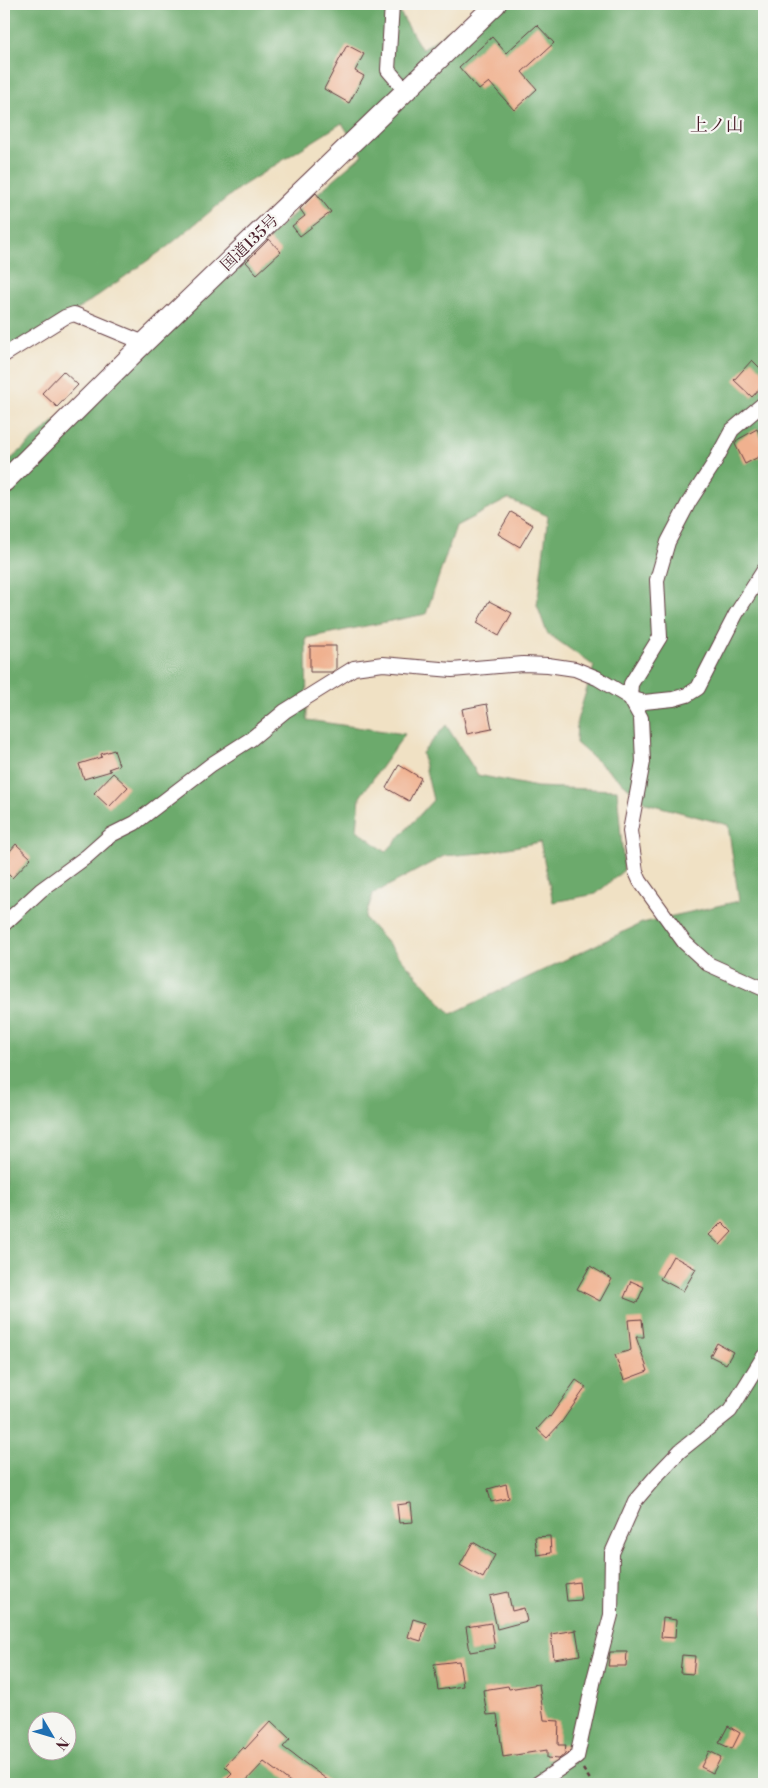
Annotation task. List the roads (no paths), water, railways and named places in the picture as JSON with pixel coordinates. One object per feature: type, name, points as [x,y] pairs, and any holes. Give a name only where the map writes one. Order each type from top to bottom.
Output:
[{"type":"highway","name":"国道135号","points":[[4,482],[144,343],[496,4]]},
{"type":"street","points":[[392,4],[388,70],[406,91]]},
{"type":"street","points":[[4,355],[74,314],[144,343]]},
{"type":"street","points":[[764,404],[732,430],[713,465],[689,502],[668,542],[657,580],[660,637],[631,684],[630,698],[641,718],[643,762],[630,832],[636,872],[640,881],[684,942],[708,964],[764,989]]},
{"type":"street","points":[[4,924],[41,890],[111,835],[135,822],[285,711],[354,668],[383,664],[452,670],[523,664],[548,665],[575,669],[597,678],[630,698],[644,702],[687,695],[698,688],[736,614],[764,570]]},
{"type":"street","points":[[537,1784],[576,1757],[611,1615],[612,1553],[635,1501],[680,1451],[730,1411],[764,1356]]},
{"type":"district","name":"上ノ山","points":[[717,125]]}]
